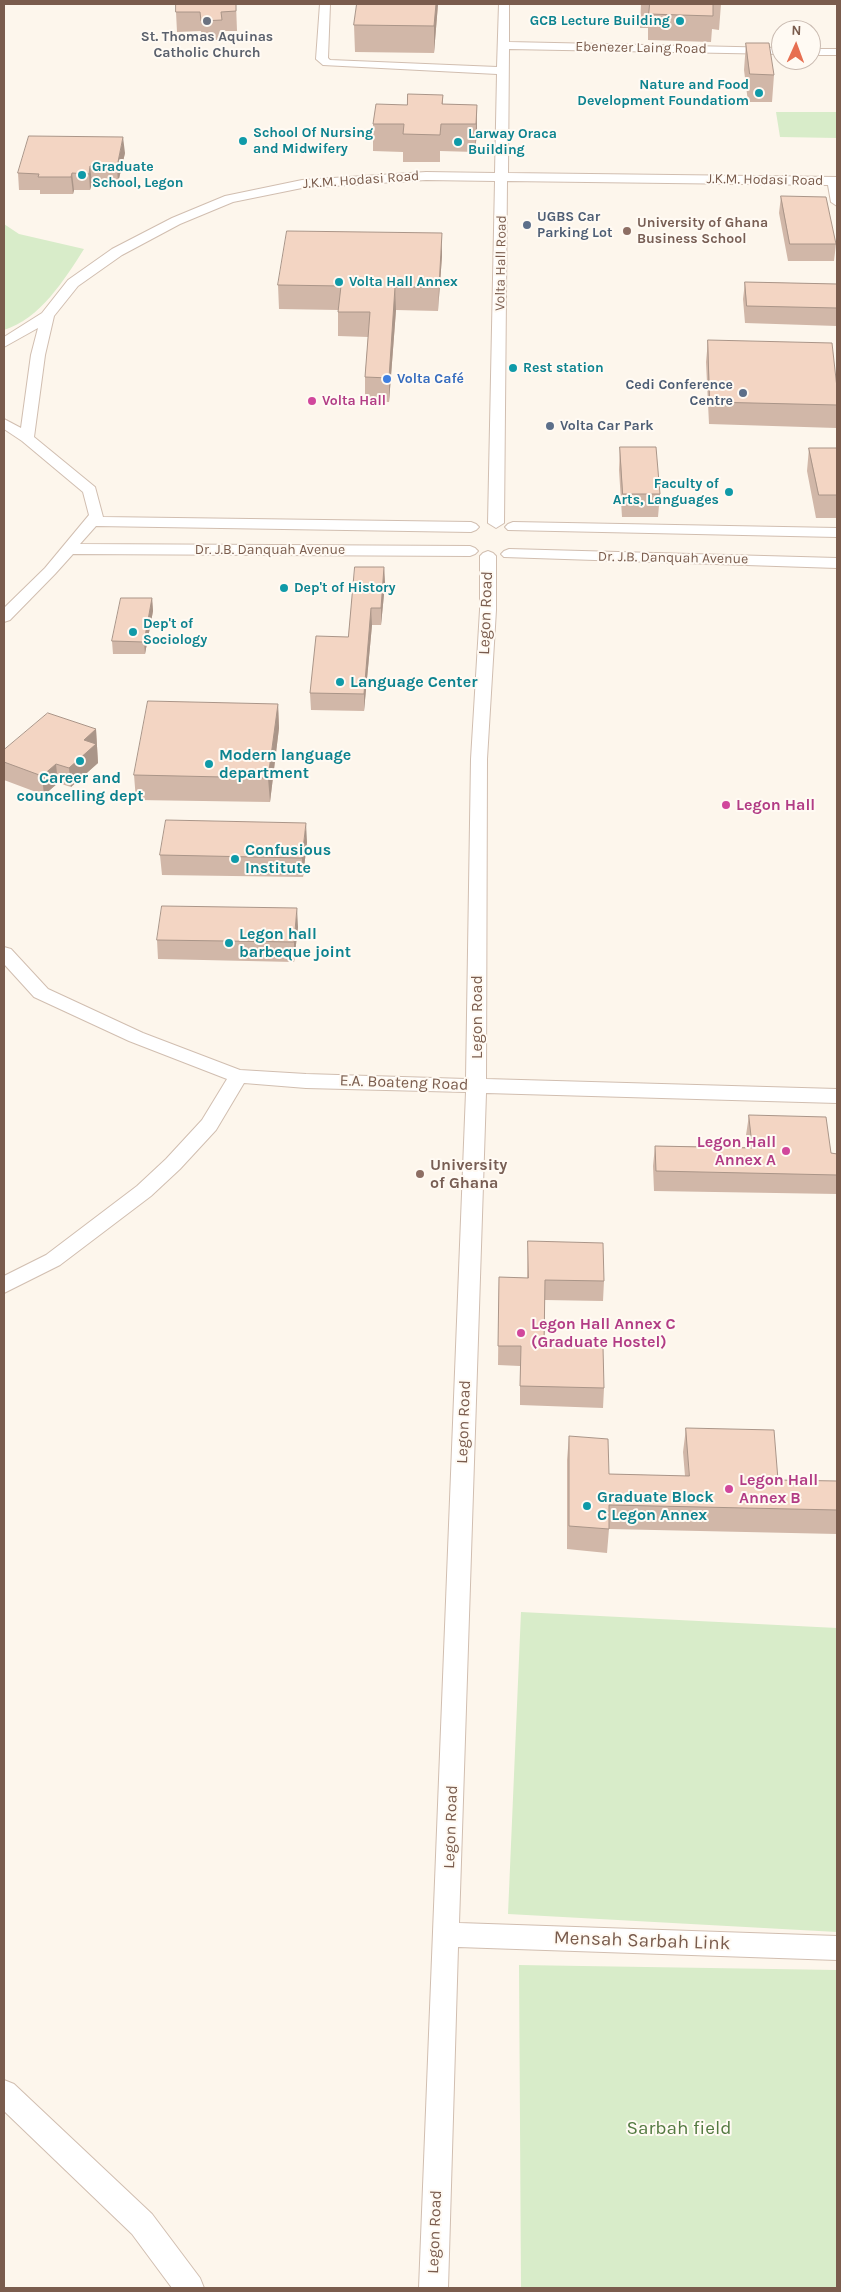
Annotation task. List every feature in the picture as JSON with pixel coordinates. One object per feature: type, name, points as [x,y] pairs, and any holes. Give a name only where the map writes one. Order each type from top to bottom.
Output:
[{"type":"street","points":[[325,4],[322,59],[327,63],[504,70]]},
{"type":"street","name":"Volta Hall Road","points":[[496,523],[504,4]]},
{"type":"street","name":"Ebenezer Laing Road","points":[[502,45],[771,51]]},
{"type":"street","points":[[821,52],[837,52]]},
{"type":"street","name":"J.K.M. Hodasi Road","points":[[27,438],[38,355],[47,316],[73,283],[117,252],[176,221],[229,199],[272,189],[326,182],[426,176],[835,181]]},
{"type":"street","points":[[835,181],[837,202]]},
{"type":"street","points":[[4,344],[47,316]]},
{"type":"street","points":[[4,423],[27,438],[90,490],[97,515],[50,572],[4,617]]},
{"type":"street","name":"Dr. J.B. Danquah Avenue","points":[[91,521],[471,527],[496,523],[513,527],[837,533]]},
{"type":"street","name":"Legon Road","points":[[433,2288],[476,1085],[479,759],[488,610],[489,554],[461,542],[461,536],[471,527]]},
{"type":"street","points":[[489,554],[520,549],[524,541],[522,533],[513,527]]},
{"type":"street","name":"Dr. J.B. Danquah Avenue","points":[[70,548],[489,554],[837,563]]},
{"type":"street","name":"E.A. Boateng Road","points":[[4,953],[41,993],[136,1037],[238,1076],[306,1081],[837,1096]]},
{"type":"street","points":[[4,1285],[53,1260],[144,1191],[173,1164],[208,1125],[238,1076]]},
{"type":"street","name":"Mensah Sarbah Link","points":[[447,1935],[837,1948]]},
{"type":"street","points":[[4,2092],[142,2224],[190,2288]]},
{"type":"green space","points":[[776,112],[837,112],[837,138],[780,137]]},
{"type":"green space","points":[[4,224],[19,234],[84,249],[69,273],[50,297],[29,317],[17,325],[4,330]]},
{"type":"green space","points":[[521,1612],[837,1628],[837,1932],[508,1914]]},
{"type":"green space","name":"Sarbah field","points":[[519,1965],[837,1970],[837,2288],[521,2288]]},
{"type":"building","points":[[176,4],[236,4],[236,11],[221,12],[222,20],[201,21],[200,12],[176,12]]},
{"type":"building","points":[[357,4],[436,4],[434,26],[354,25]]},
{"type":"building","points":[[650,4],[713,4],[713,16],[649,14]]},
{"type":"building","points":[[746,43],[769,43],[771,70],[773,70],[774,75],[750,74]]},
{"type":"building","points":[[408,94],[443,95],[442,104],[477,105],[476,124],[441,124],[440,135],[403,134],[404,124],[373,124],[376,104],[407,105]]},
{"type":"building","points":[[29,136],[123,137],[117,167],[90,166],[89,174],[72,173],[71,177],[38,177],[39,174],[18,173]]},
{"type":"building","points":[[781,196],[826,197],[836,244],[790,244]]},
{"type":"building","points":[[287,231],[442,233],[439,287],[395,287],[389,378],[365,377],[370,312],[338,312],[341,286],[278,285]]},
{"type":"building","points":[[745,282],[837,284],[837,308],[747,306]]},
{"type":"building","name":"Cedi Conference Centre","points":[[708,340],[832,343],[837,405],[710,402]]},
{"type":"building","points":[[620,447],[656,447],[660,494],[623,494]]},
{"type":"building","points":[[809,448],[837,448],[837,495],[819,495]]},
{"type":"building","points":[[355,567],[384,567],[381,608],[371,608],[364,694],[310,693],[316,636],[348,637]]},
{"type":"building","name":"Dep't of Sociology","points":[[121,598],[152,598],[144,642],[112,641]]},
{"type":"building","name":"Modern language department","points":[[148,701],[278,704],[268,778],[134,775]]},
{"type":"building","points":[[48,713],[96,729],[84,740],[96,744],[69,768],[56,764],[42,776],[4,762],[4,750]]},
{"type":"building","points":[[166,820],[306,823],[302,858],[160,855]]},
{"type":"building","points":[[162,906],[297,908],[294,942],[157,940]]},
{"type":"building","points":[[749,1115],[826,1117],[831,1153],[837,1154],[837,1175],[656,1171],[655,1146],[752,1148]]},
{"type":"building","name":"Legon Hall Annex C (Graduate Hostel)","points":[[528,1241],[603,1243],[604,1281],[545,1280],[544,1345],[603,1347],[604,1388],[520,1386],[521,1346],[498,1346],[499,1277],[528,1278]]},
{"type":"building","points":[[686,1428],[774,1430],[778,1480],[837,1481],[837,1510],[609,1505],[609,1529],[569,1526],[569,1436],[608,1439],[609,1474],[689,1476]]},
{"type":"place","name":"St. Thomas Aquinas Catholic Church","points":[[207,21]]},
{"type":"place","name":"GCB Lecture Building","points":[[680,21]]},
{"type":"place","name":"Nature and Food Development Foundatiom","points":[[759,93]]},
{"type":"place","name":"School Of Nursing and Midwifery","points":[[243,141]]},
{"type":"place","name":"Larway Oraca Building","points":[[458,142]]},
{"type":"place","name":"Graduate School, Legon","points":[[82,175]]},
{"type":"place","name":"UGBS Car Parking Lot","points":[[527,225]]},
{"type":"place","name":"University of Ghana Business School","points":[[627,231]]},
{"type":"place","name":"Volta Hall Annex","points":[[339,282]]},
{"type":"place","name":"Rest station","points":[[513,368]]},
{"type":"place","name":"Volta Café","points":[[387,379]]},
{"type":"place","name":"Cedi Conference Centre","points":[[743,393]]},
{"type":"place","name":"Volta Hall","points":[[312,401]]},
{"type":"place","name":"Volta Car Park","points":[[550,426]]},
{"type":"place","name":"Faculty of Arts, Languages","points":[[729,492]]},
{"type":"place","name":"Dep't of History","points":[[284,588]]},
{"type":"place","name":"Dep't of Sociology","points":[[133,632]]},
{"type":"place","name":"Language Center","points":[[340,682]]},
{"type":"place","name":"Career and councelling dept","points":[[80,761]]},
{"type":"place","name":"Modern language department","points":[[209,764]]},
{"type":"place","name":"Legon Hall","points":[[726,805]]},
{"type":"place","name":"Confusious Institute","points":[[235,859]]},
{"type":"place","name":"Legon hall barbeque joint","points":[[229,943]]},
{"type":"place","name":"Legon Hall Annex A","points":[[786,1151]]},
{"type":"place","name":"University of Ghana","points":[[420,1174]]},
{"type":"place","name":"Legon Hall Annex C (Graduate Hostel)","points":[[521,1333]]},
{"type":"place","name":"Legon Hall Annex B","points":[[729,1489]]},
{"type":"place","name":"Graduate Block C Legon Annex","points":[[587,1506]]}]
